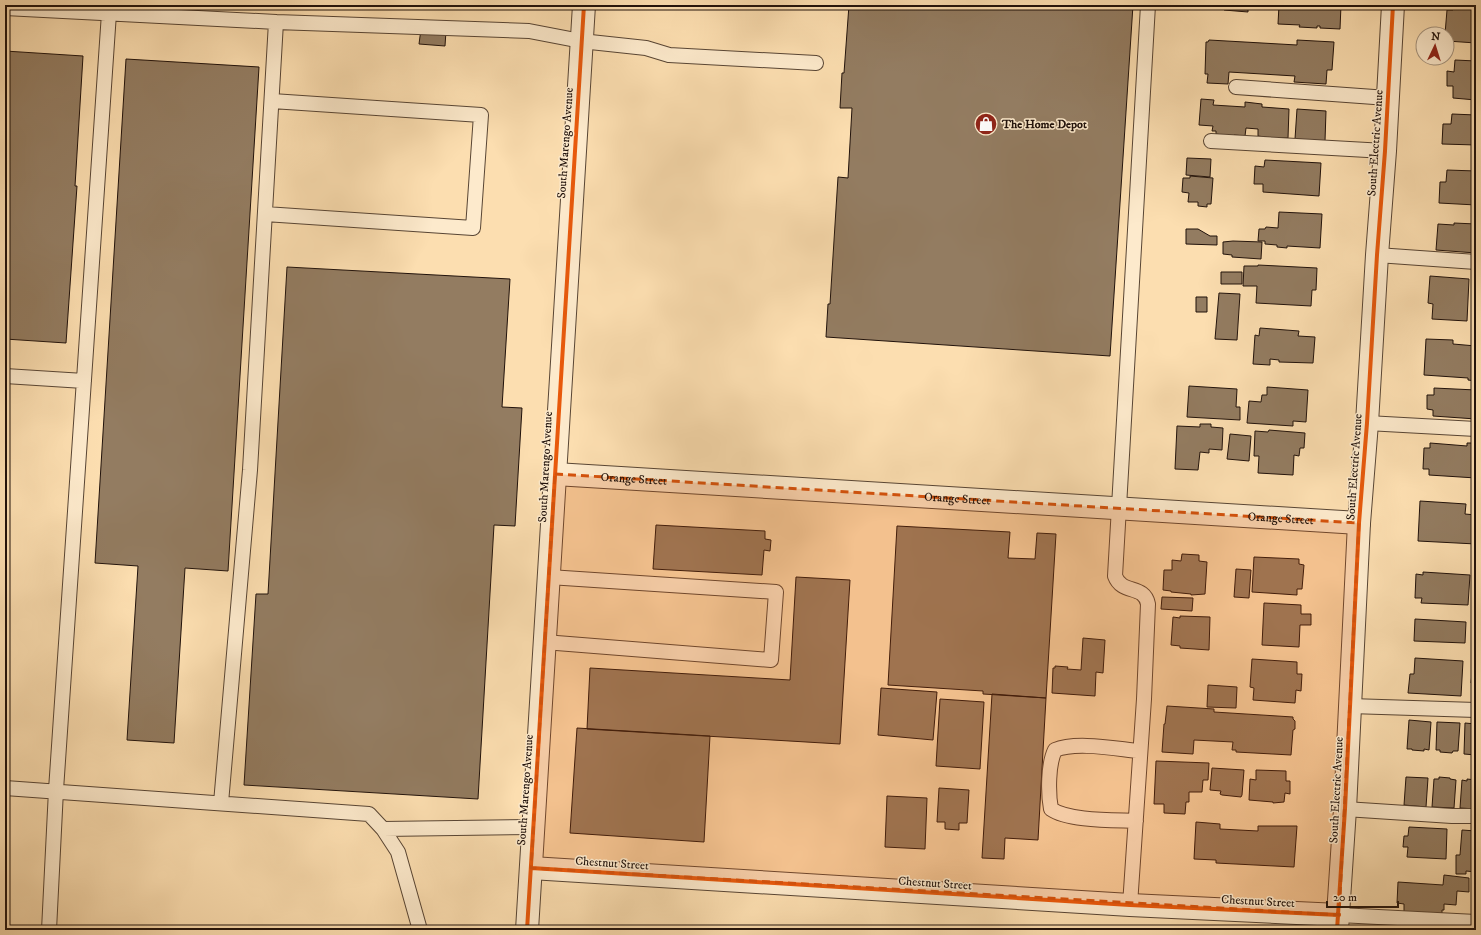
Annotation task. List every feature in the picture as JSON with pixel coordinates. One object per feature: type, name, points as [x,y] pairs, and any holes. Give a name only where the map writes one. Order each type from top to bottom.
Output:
[{"type":"street","name":"South Marengo Avenue","points":[[527,930],[584,5]]},
{"type":"street","name":"South Electric Avenue","points":[[1338,923],[1359,523],[1367,423],[1394,5]]},
{"type":"street","name":"Orange Street","points":[[555,474],[1359,523]]},
{"type":"street","name":"Chestnut Street","points":[[531,868],[1130,905],[1338,923]]},
{"type":"lane","points":[[1130,905],[1148,604],[1147,598],[1142,592],[1122,586],[1117,582],[1115,576],[1148,5]]},
{"type":"lane","points":[[5,8],[276,22],[529,31],[581,41],[646,48],[669,55],[816,63]]},
{"type":"lane","points":[[49,930],[56,790],[109,14]]},
{"type":"lane","points":[[221,803],[250,470],[276,22]]},
{"type":"lane","points":[[1236,87],[1388,98]]},
{"type":"lane","points":[[266,214],[473,228],[481,115],[272,101]]},
{"type":"lane","points":[[1211,141],[1385,151]]},
{"type":"lane","points":[[1377,255],[1476,262]]},
{"type":"lane","points":[[5,376],[84,381]]},
{"type":"lane","points":[[1367,423],[1476,429]]},
{"type":"lane","points":[[544,642],[771,660],[776,592],[549,577]]},
{"type":"lane","points":[[1350,706],[1476,710]]},
{"type":"lane","points":[[1136,821],[1090,819],[1057,814],[1051,809],[1049,801],[1051,758],[1055,750],[1063,747],[1076,746],[1140,750]]},
{"type":"lane","points":[[5,788],[56,790],[369,814],[383,829],[398,852],[420,930]]},
{"type":"lane","points":[[1345,809],[1452,816],[1476,816]]},
{"type":"lane","points":[[383,829],[533,826]]},
{"type":"lane","points":[[1338,923],[1476,922]]},
{"type":"highlighted area","points":[[555,474],[1359,523],[1339,915],[531,868]]},
{"type":"building","points":[[849,5],[1133,5],[1110,356],[826,337],[828,304],[830,304],[838,177],[848,178],[852,108],[840,108]]},
{"type":"building","points":[[1224,5],[1248,5],[1248,12],[1224,10]]},
{"type":"building","points":[[1279,5],[1341,5],[1340,29],[1320,28],[1320,26],[1317,26],[1317,28],[1299,27],[1300,25],[1278,24]]},
{"type":"building","points":[[1453,6],[1476,8],[1476,43],[1455,42],[1455,26],[1446,26],[1447,10],[1453,10]]},
{"type":"building","points":[[421,29],[446,31],[445,46],[419,44]]},
{"type":"building","points":[[1209,40],[1297,45],[1297,40],[1334,42],[1332,70],[1327,70],[1326,84],[1294,82],[1295,76],[1229,72],[1228,84],[1207,83],[1208,74],[1205,74],[1206,42]]},
{"type":"building","points":[[5,51],[83,56],[75,186],[77,186],[66,343],[5,339]]},
{"type":"building","points":[[126,59],[259,67],[228,571],[185,568],[174,743],[127,740],[138,566],[95,563]]},
{"type":"building","points":[[1455,60],[1476,61],[1476,100],[1453,98],[1453,86],[1447,86],[1447,71],[1454,72]]},
{"type":"building","points":[[1201,99],[1214,100],[1213,105],[1245,107],[1245,102],[1262,104],[1262,107],[1289,109],[1288,138],[1276,139],[1258,136],[1258,129],[1246,128],[1245,136],[1234,135],[1234,137],[1216,134],[1216,131],[1212,131],[1213,126],[1199,125]]},
{"type":"building","points":[[1297,109],[1326,111],[1325,141],[1295,139]]},
{"type":"building","points":[[1452,114],[1476,115],[1476,145],[1442,144],[1443,124],[1451,124]]},
{"type":"building","points":[[1187,158],[1211,159],[1210,177],[1186,175]]},
{"type":"building","points":[[1265,160],[1321,163],[1319,196],[1263,192],[1263,184],[1254,184],[1255,166],[1264,167]]},
{"type":"building","points":[[1447,170],[1476,171],[1476,205],[1439,203],[1440,182],[1446,182]]},
{"type":"building","points":[[1190,176],[1213,178],[1211,204],[1207,204],[1207,207],[1198,206],[1198,202],[1188,202],[1189,193],[1182,192],[1183,178],[1190,178]]},
{"type":"building","points":[[1279,212],[1322,214],[1320,248],[1287,246],[1287,248],[1277,247],[1277,245],[1265,244],[1265,241],[1258,241],[1259,229],[1265,229],[1266,227],[1278,228]]},
{"type":"building","points":[[1454,223],[1476,224],[1476,253],[1436,250],[1438,224],[1454,225]]},
{"type":"building","points":[[1186,229],[1198,229],[1210,236],[1217,236],[1217,245],[1186,244]]},
{"type":"building","points":[[1223,242],[1262,242],[1261,259],[1232,257],[1232,255],[1223,254]]},
{"type":"building","points":[[1258,265],[1317,268],[1316,290],[1312,290],[1311,306],[1256,303],[1257,286],[1243,286],[1244,266]]},
{"type":"building","points":[[287,267],[510,279],[502,407],[522,408],[515,526],[494,525],[478,799],[244,785],[256,594],[268,594]]},
{"type":"building","points":[[1221,272],[1242,272],[1242,284],[1221,284]]},
{"type":"building","points":[[1430,276],[1469,279],[1467,321],[1432,319],[1433,304],[1428,303]]},
{"type":"building","points":[[1219,293],[1240,294],[1237,340],[1215,339]]},
{"type":"building","points":[[1196,297],[1207,297],[1207,312],[1196,312]]},
{"type":"building","points":[[1260,328],[1299,331],[1298,336],[1315,337],[1313,363],[1279,362],[1279,360],[1270,359],[1270,365],[1253,364],[1255,335],[1259,336]]},
{"type":"building","points":[[1426,339],[1453,340],[1453,344],[1476,346],[1476,381],[1468,380],[1468,378],[1424,375]]},
{"type":"building","points":[[1189,386],[1237,389],[1236,407],[1240,407],[1240,420],[1187,417]]},
{"type":"building","points":[[1267,387],[1308,390],[1306,422],[1293,421],[1293,426],[1247,423],[1249,401],[1261,402],[1262,395],[1267,395]]},
{"type":"building","points":[[1434,388],[1476,390],[1476,419],[1433,416],[1433,410],[1427,409],[1427,395],[1434,395]]},
{"type":"building","points":[[1200,424],[1211,424],[1211,427],[1223,428],[1222,450],[1209,449],[1209,453],[1200,452],[1198,470],[1175,469],[1177,426],[1200,427]]},
{"type":"building","points":[[1269,430],[1305,433],[1304,448],[1300,448],[1299,456],[1294,455],[1293,475],[1258,473],[1259,456],[1254,456],[1255,431],[1268,432]]},
{"type":"building","points":[[1230,434],[1251,436],[1249,461],[1227,459]]},
{"type":"building","points":[[1430,443],[1467,446],[1467,443],[1476,443],[1476,478],[1429,475],[1429,469],[1423,469],[1424,448],[1430,448]]},
{"type":"building","points":[[1420,501],[1466,504],[1465,514],[1476,515],[1476,544],[1418,541]]},
{"type":"building","points":[[656,525],[765,531],[765,539],[771,540],[770,551],[764,550],[762,575],[653,569]]},
{"type":"building","points":[[897,526],[1010,532],[1008,558],[1035,559],[1037,533],[1056,534],[1046,698],[983,694],[983,691],[888,685]]},
{"type":"building","points":[[1182,554],[1199,555],[1199,561],[1207,562],[1205,594],[1191,595],[1163,590],[1164,570],[1172,570],[1172,560],[1181,561]]},
{"type":"building","points":[[1254,557],[1299,559],[1299,564],[1304,565],[1302,589],[1297,589],[1297,595],[1252,592]]},
{"type":"building","points":[[1236,569],[1251,570],[1249,598],[1234,597]]},
{"type":"building","points":[[1423,572],[1470,575],[1468,605],[1421,603],[1422,598],[1415,598],[1416,574],[1423,575]]},
{"type":"building","points":[[796,577],[850,580],[840,744],[587,729],[590,668],[790,680]]},
{"type":"building","points":[[1162,597],[1193,598],[1192,611],[1161,609]]},
{"type":"building","points":[[1264,603],[1301,605],[1301,614],[1311,614],[1311,625],[1300,625],[1299,647],[1262,645]]},
{"type":"building","points":[[1180,616],[1210,617],[1209,650],[1180,648],[1180,646],[1171,645],[1173,617],[1180,618]]},
{"type":"building","points":[[1415,619],[1466,622],[1465,643],[1414,641]]},
{"type":"building","points":[[1475,621],[1476,644],[1474,644]]},
{"type":"building","points":[[1083,638],[1105,640],[1103,673],[1096,672],[1095,696],[1052,693],[1053,668],[1055,668],[1055,666],[1081,670]]},
{"type":"building","points":[[1415,658],[1463,661],[1461,696],[1408,693],[1410,674],[1414,674]]},
{"type":"building","points":[[1252,659],[1297,662],[1297,674],[1302,674],[1301,691],[1296,690],[1295,703],[1253,700],[1254,688],[1250,687]]},
{"type":"building","points":[[1473,662],[1476,663],[1476,684],[1471,683]]},
{"type":"building","points":[[1208,685],[1237,687],[1236,708],[1207,707]]},
{"type":"building","points":[[881,688],[937,692],[933,740],[878,735]]},
{"type":"building","points":[[992,694],[1046,698],[1038,840],[1005,838],[1004,859],[982,858]]},
{"type":"building","points":[[940,699],[984,702],[980,769],[936,766]]},
{"type":"building","points":[[1167,706],[1214,709],[1214,712],[1293,717],[1295,721],[1295,729],[1293,730],[1291,755],[1236,752],[1236,750],[1232,750],[1233,742],[1194,740],[1193,754],[1162,752]]},
{"type":"building","points":[[1409,720],[1431,722],[1429,750],[1424,749],[1424,751],[1407,749]]},
{"type":"building","points":[[1437,722],[1460,723],[1458,751],[1453,751],[1452,753],[1440,752],[1440,750],[1436,750]]},
{"type":"building","points":[[1465,723],[1476,724],[1476,755],[1464,754]]},
{"type":"building","points":[[577,728],[710,736],[704,842],[570,833]]},
{"type":"building","points":[[1156,761],[1209,763],[1208,780],[1203,780],[1202,792],[1189,792],[1189,802],[1186,802],[1185,814],[1164,813],[1164,804],[1154,804]]},
{"type":"building","points":[[1212,768],[1244,770],[1241,797],[1222,795],[1220,794],[1221,791],[1210,790]]},
{"type":"building","points":[[1256,770],[1286,771],[1286,781],[1290,781],[1290,794],[1285,793],[1284,802],[1273,803],[1249,800],[1250,779],[1256,780]]},
{"type":"building","points":[[1406,777],[1428,778],[1426,807],[1404,805]]},
{"type":"building","points":[[1439,777],[1456,780],[1454,808],[1432,807],[1434,779],[1439,779]]},
{"type":"building","points":[[1467,779],[1476,780],[1476,809],[1460,808],[1462,780],[1467,781]]},
{"type":"building","points":[[939,788],[969,790],[967,823],[959,823],[959,830],[945,829],[945,822],[937,822]]},
{"type":"building","points":[[887,796],[927,798],[925,849],[885,847]]},
{"type":"building","points":[[1196,822],[1220,824],[1220,829],[1258,831],[1258,826],[1297,826],[1294,867],[1216,863],[1216,860],[1194,859]]},
{"type":"building","points":[[1409,827],[1447,829],[1446,859],[1407,857],[1408,847],[1403,847],[1404,836],[1408,836]]},
{"type":"building","points":[[1462,830],[1476,831],[1476,872],[1466,871],[1466,874],[1456,874],[1456,855],[1460,855]]},
{"type":"building","points":[[1444,875],[1469,878],[1469,892],[1457,891],[1456,905],[1444,904],[1442,915],[1404,912],[1404,904],[1397,903],[1398,882],[1443,885]]},
{"type":"cycle path","points":[[527,930],[584,5]]},
{"type":"cycle path","points":[[1337,930],[1345,809],[1359,523],[1385,151],[1393,5]]},
{"type":"cycle path","points":[[531,868],[1130,905],[1339,915]]},
{"type":"place","name":"The Home Depot","points":[[986,124]]}]
